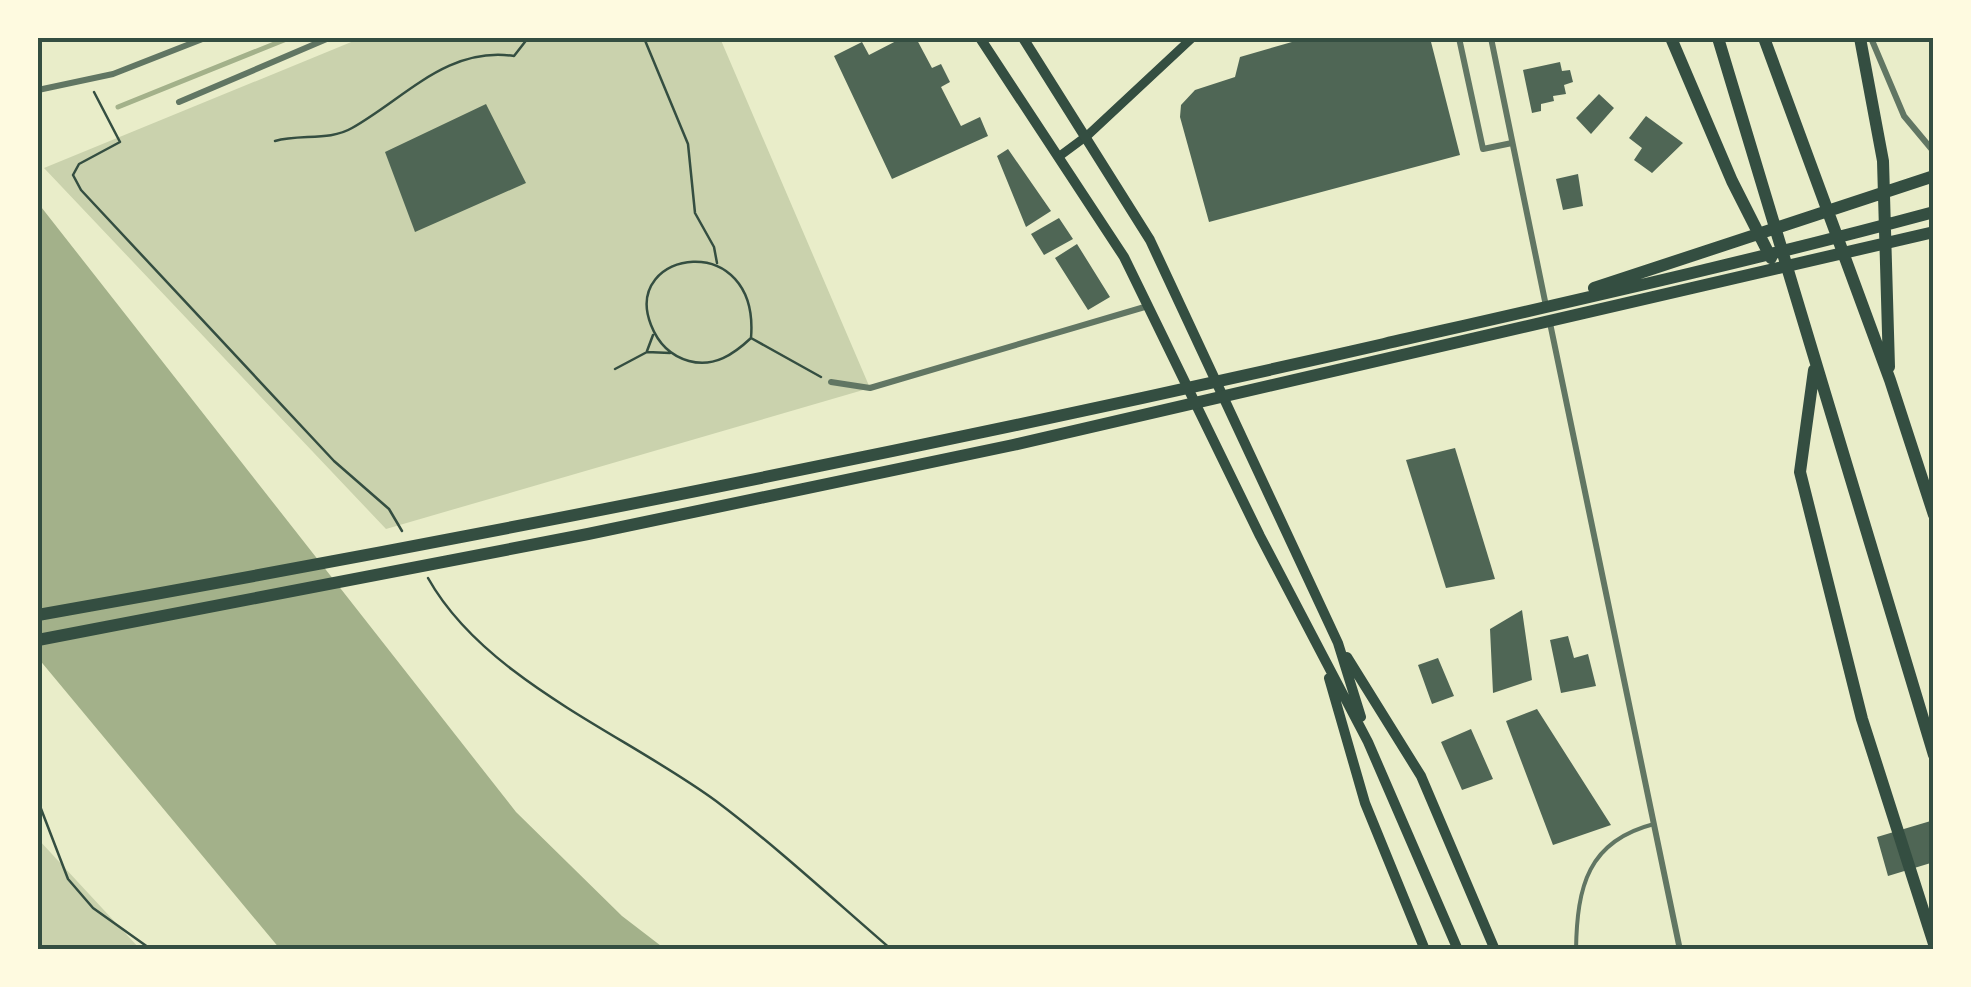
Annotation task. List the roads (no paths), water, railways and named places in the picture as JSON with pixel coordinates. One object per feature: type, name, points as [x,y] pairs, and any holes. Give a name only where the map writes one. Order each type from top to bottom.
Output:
[{"type":"highway","points":[[1672,38],[1732,181],[1803,320]]},
{"type":"highway","points":[[1718,38],[1934,754]]},
{"type":"highway","points":[[1764,38],[1890,380],[1934,515]]},
{"type":"highway","points":[[1860,38],[1883,161],[1890,380]]},
{"type":"highway","points":[[1518,314],[1934,176]]},
{"type":"highway","points":[[38,615],[414,549],[962,439],[1518,314],[1934,212]]},
{"type":"highway","points":[[38,640],[588,534],[1013,445],[1934,235]]},
{"type":"highway","points":[[1815,362],[1800,472],[1862,719],[1934,944]]},
{"type":"main road","points":[[980,38],[1061,154],[1124,256],[1368,742],[1458,950]]},
{"type":"main road","points":[[1023,38],[1088,135],[1171,282],[1338,643],[1421,776],[1495,950]]},
{"type":"main road","points":[[1061,154],[1088,135],[1192,38]]},
{"type":"main road","points":[[1338,643],[1368,742]]},
{"type":"main road","points":[[1322,653],[1365,803],[1424,950]]},
{"type":"street","points":[[38,90],[114,74],[205,38]]},
{"type":"street","points":[[179,102],[329,38]]},
{"type":"street","points":[[1459,38],[1483,149],[1512,143]]},
{"type":"street","points":[[1490,38],[1680,950]]},
{"type":"street","points":[[1871,38],[1904,116],[1934,152]]},
{"type":"street","points":[[832,382],[870,388],[1148,306]]},
{"type":"lane","points":[[1576,950],[1576,915],[1594,858],[1622,832],[1654,824]]},
{"type":"waterway","points":[[118,107],[289,38]]}]
